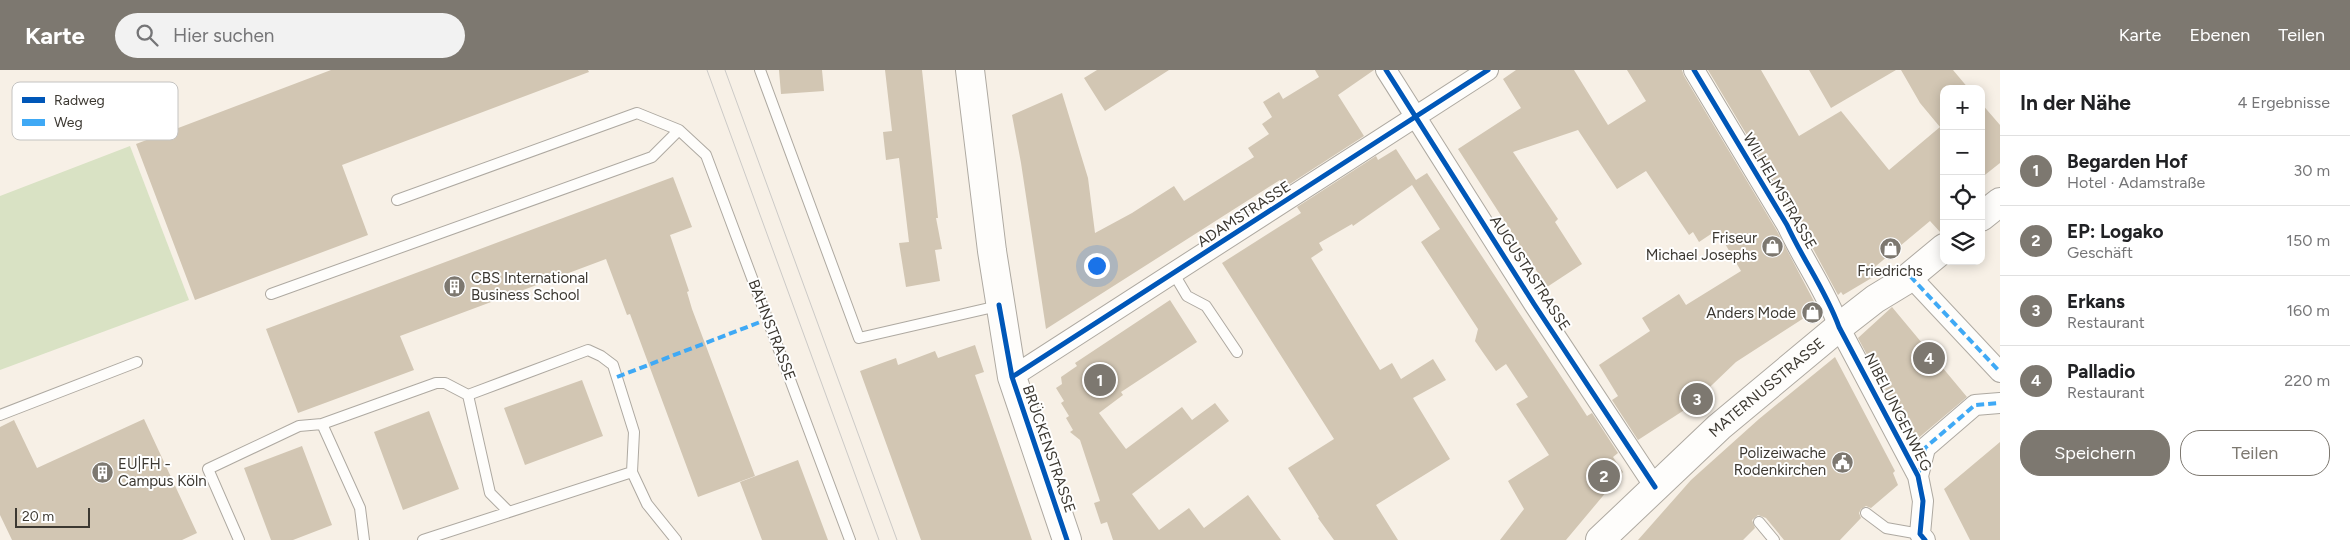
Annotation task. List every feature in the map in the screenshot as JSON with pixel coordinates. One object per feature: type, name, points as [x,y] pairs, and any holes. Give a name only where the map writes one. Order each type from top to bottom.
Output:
[{"type":"main road","name":"BRÜCKENSTRASSE","points":[[970,70],[999,305],[1012,378],[1067,540]]},
{"type":"main road","points":[[1985,214],[2000,202]]},
{"type":"main road","name":"MATERNUSSTRASSE","points":[[1600,540],[1719,427],[1839,327],[1875,299],[1910,276],[1940,251]]},
{"type":"street","name":"AUGUSTASTRASSE","points":[[1386,70],[1415,118],[1656,487]]},
{"type":"street","name":"ADAMSTRASSE","points":[[1012,378],[1488,70]]},
{"type":"street","name":"WILHELMSTRASSE","points":[[1694,70],[1787,225],[1832,306],[1839,327]]},
{"type":"street","points":[[1910,276],[2000,372]]},
{"type":"street","name":"NIBELUNGENWEG","points":[[1839,327],[1918,476],[1923,502],[1919,538]]},
{"type":"street","points":[[1918,476],[1925,448],[1975,405],[2000,403]]},
{"type":"lane","points":[[760,70],[859,338],[999,305]]},
{"type":"lane","points":[[271,294],[652,158],[679,130],[637,113],[397,200]]},
{"type":"lane","name":"BAHNSTRASSE","points":[[679,130],[706,155],[850,540]]},
{"type":"lane","points":[[1174,274],[1187,296],[1206,306],[1237,352]]},
{"type":"lane","points":[[237,539],[208,469],[299,426],[322,424],[436,383],[445,383],[468,395],[588,350],[601,356],[613,365],[634,432],[632,472],[647,504],[676,540]]},
{"type":"lane","points":[[0,415],[137,362]]},
{"type":"lane","points":[[468,395],[490,493],[509,512]]},
{"type":"lane","points":[[322,424],[360,508],[364,540]]},
{"type":"lane","points":[[423,540],[632,472]]},
{"type":"lane","points":[[1866,513],[1886,528],[1919,538]]},
{"type":"lane","points":[[1759,522],[1774,540]]},
{"type":"green space","points":[[130,146],[189,300],[0,370],[0,196]]},
{"type":"building","points":[[331,70],[588,70],[589,72],[342,165],[368,235],[195,300],[136,144],[147,140],[178,140],[178,128]]},
{"type":"building","points":[[779,70],[822,70],[824,91],[781,94]]},
{"type":"building","points":[[885,70],[922,70],[938,218],[936,218],[942,249],[935,250],[940,281],[906,287],[899,243],[909,242],[899,158],[886,160],[883,132],[892,131]]},
{"type":"building","points":[[1097,70],[1169,70],[1105,111],[1084,78]]},
{"type":"building","points":[[1315,70],[1374,70],[1338,95],[1364,136],[1285,187],[1280,180],[1046,329],[1012,115],[1062,93],[1088,178],[1095,233],[1132,213],[1174,186],[1184,201],[1254,157],[1248,148],[1269,134],[1262,124],[1272,117],[1263,102],[1279,92],[1283,99],[1319,77]]},
{"type":"building","points":[[1516,70],[1574,70],[1608,125],[1646,101],[1627,70],[1682,70],[1777,231],[1818,309],[1736,362],[1689,407],[1638,440],[1612,400],[1618,396],[1599,365],[1650,331],[1642,318],[1679,294],[1686,305],[1741,271],[1717,230],[1699,242],[1693,232],[1689,235],[1646,171],[1617,189],[1578,130],[1513,152],[1558,219],[1555,222],[1582,264],[1547,287],[1458,149],[1521,108],[1503,79]]},
{"type":"building","points":[[1708,70],[1761,70],[1799,136],[1841,111],[1889,170],[1940,127],[1940,232],[1930,221],[1876,266],[1880,273],[1843,295],[1841,292],[1838,295],[1797,219]]},
{"type":"building","points":[[1809,70],[1896,70],[1831,108]]},
{"type":"building","points":[[1901,70],[1953,70],[1966,85],[1940,85],[1940,127],[1920,103]]},
{"type":"building","points":[[1985,108],[2000,125],[2000,163],[1985,175]]},
{"type":"building","points":[[1396,149],[1416,180],[1427,173],[1587,416],[1592,413],[1618,453],[1613,457],[1623,472],[1566,540],[1500,540],[1524,509],[1508,481],[1549,455],[1516,404],[1528,397],[1506,364],[1496,371],[1475,341],[1478,329],[1421,242],[1440,229],[1412,185],[1353,226],[1352,224],[1319,243],[1323,250],[1311,258],[1380,370],[1392,363],[1401,379],[1433,359],[1446,380],[1413,398],[1450,459],[1376,505],[1398,540],[1334,540],[1318,518],[1288,468],[1334,439],[1222,263],[1301,213],[1297,207],[1376,156],[1378,160]]},
{"type":"building","points":[[673,177],[692,227],[670,235],[689,291],[687,292],[692,309],[755,476],[698,497],[630,314],[627,315],[606,259],[400,336],[414,370],[298,413],[266,329]]},
{"type":"building","points":[[1170,300],[1197,342],[1121,392],[1123,395],[1099,413],[1126,449],[1182,407],[1192,420],[1215,403],[1229,421],[1132,494],[1159,530],[1189,508],[1204,528],[1248,495],[1281,540],[1113,540],[1107,522],[1101,524],[1094,503],[1100,501],[1080,440],[1070,432],[1073,430],[1066,418],[1069,416],[1061,403],[1064,401],[1056,388],[1062,384],[1061,377],[1077,366],[1075,363]]},
{"type":"building","points":[[1892,307],[1967,397],[1916,440],[1905,426],[1858,338]]},
{"type":"building","points":[[975,345],[984,372],[975,375],[1032,540],[921,540],[860,371],[896,358],[898,365],[935,351],[938,358]]},
{"type":"building","points":[[1835,357],[1895,471],[1893,473],[1898,485],[1871,508],[1866,506],[1861,509],[1859,513],[1861,518],[1840,540],[1784,540],[1766,518],[1758,515],[1752,520],[1755,528],[1743,540],[1638,540],[1691,480],[1759,419]]},
{"type":"building","points":[[582,380],[603,436],[525,465],[504,408]]},
{"type":"building","points":[[429,411],[459,489],[403,510],[374,432]]},
{"type":"building","name":"EU|FH - Campus Köln","points":[[144,419],[197,533],[182,540],[12,540],[0,515],[0,427],[14,420],[37,468]]},
{"type":"building","points":[[2000,442],[2000,540],[1970,540],[1944,489]]},
{"type":"building","points":[[302,446],[332,525],[293,540],[271,540],[244,468]]},
{"type":"building","points":[[798,460],[828,540],[762,540],[740,482]]},
{"type":"tram line","points":[[707,70],[879,540]]},
{"type":"tram line","points":[[725,70],[897,540]]},
{"type":"marked path","points":[[1910,276],[2000,372]]},
{"type":"marked path","points":[[617,377],[768,319]]},
{"type":"marked path","points":[[1918,476],[1925,448],[1975,405],[2000,403]]},
{"type":"cycle path","points":[[1386,70],[1534,304],[1655,487]]},
{"type":"cycle path","points":[[1012,377],[1488,70]]},
{"type":"cycle path","points":[[1694,70],[1787,225],[1918,476],[1923,501],[1920,534],[1925,540]]},
{"type":"cycle path","points":[[999,305],[1012,377],[1067,540]]},
{"type":"place","name":"Friseur Michael Josephs","points":[[1773,247]]},
{"type":"place","name":"Friedrichs","points":[[1890,248]]},
{"type":"place","name":"CBS International Business School","points":[[455,287]]},
{"type":"place","name":"Anders Mode","points":[[1812,313]]},
{"type":"place","name":"Palladio","points":[[1929,358]]},
{"type":"place","name":"Begarden Hof","points":[[1100,380]]},
{"type":"place","name":"Erkans","points":[[1697,399]]},
{"type":"place","name":"Polizeiwache Rodenkirchen","points":[[1842,462]]},
{"type":"place","name":"EU|FH - Campus Köln","points":[[102,473]]},
{"type":"place","name":"EP: Logako","points":[[1604,476]]}]
